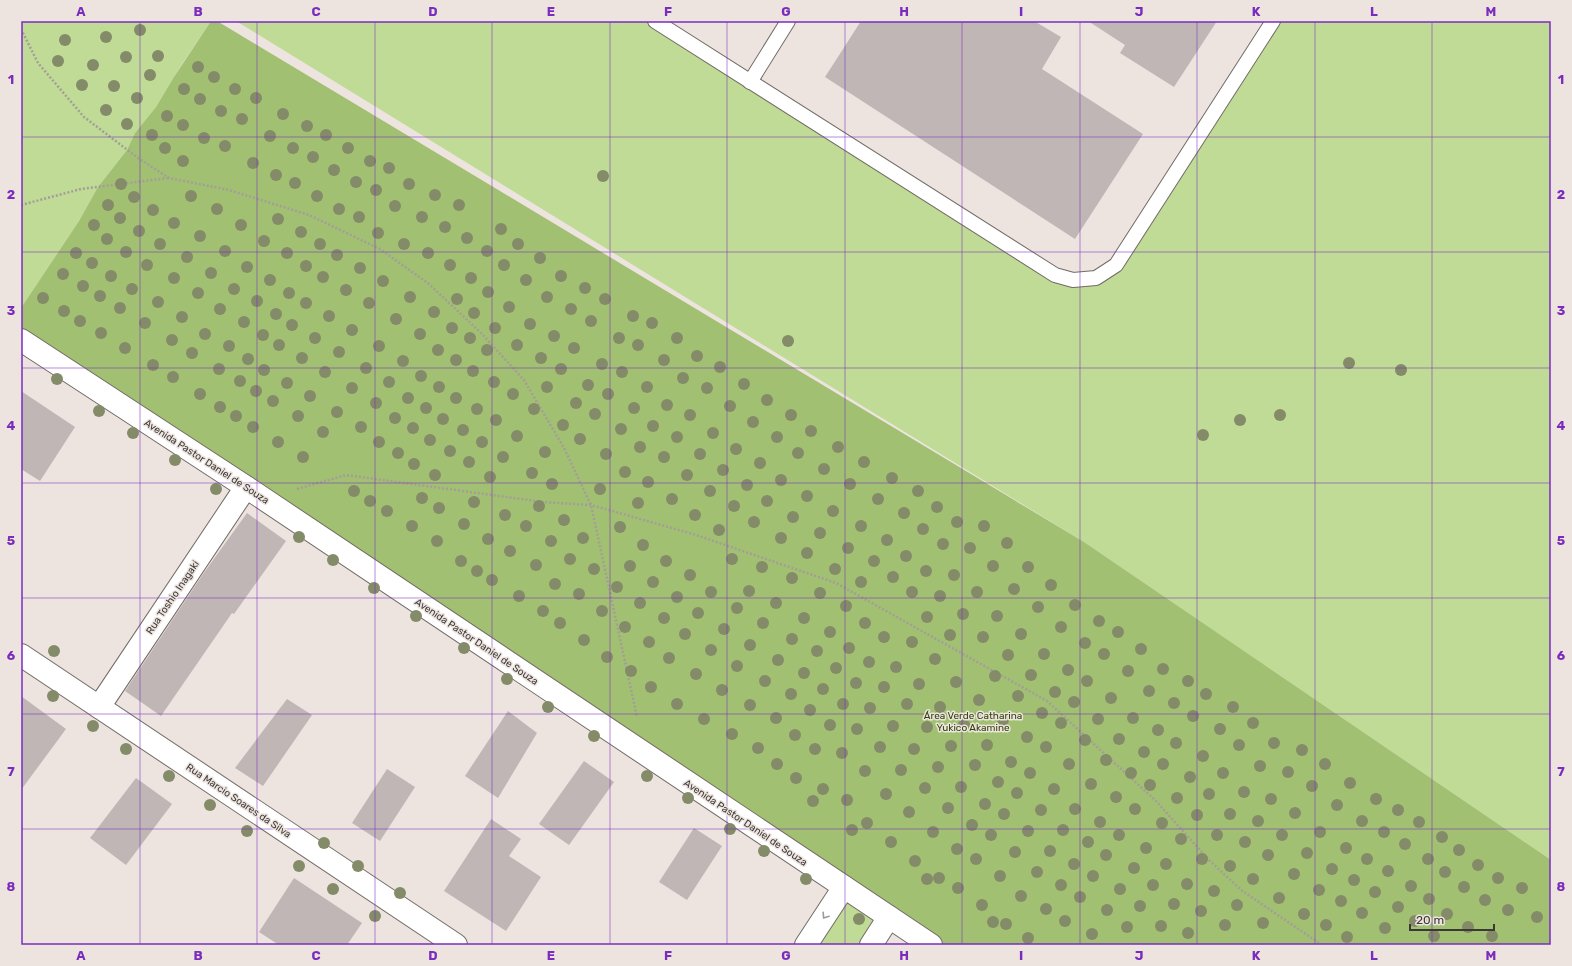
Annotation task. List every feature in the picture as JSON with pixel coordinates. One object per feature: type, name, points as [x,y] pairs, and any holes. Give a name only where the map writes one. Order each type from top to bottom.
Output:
[{"type":"street","name":"Avenida Pastor Daniel de Souza","points":[[21,340],[255,493],[931,945]]},
{"type":"street","name":"Rua Toshio Inagaki","points":[[99,707],[255,493]]},
{"type":"street","name":"Rua Marcio Soares da Silva","points":[[21,655],[456,945]]},
{"type":"street","points":[[806,945],[844,887]]},
{"type":"street","points":[[871,945],[889,917]]},
{"type":"lane","points":[[655,21],[1055,275],[1073,280],[1096,278],[1116,265],[1273,21]]},
{"type":"lane","points":[[750,82],[788,21]]},
{"type":"path","points":[[21,29],[38,63],[84,117],[138,158],[169,178]]},
{"type":"path","points":[[21,205],[81,189],[169,178],[229,190],[309,215],[380,249],[429,284],[480,332],[524,380],[564,448],[591,505],[644,754]]},
{"type":"path","points":[[255,493],[346,475],[543,502],[591,505],[693,534],[836,583],[1047,700],[1156,801],[1209,860],[1241,890],[1322,945]]},
{"type":"green space","points":[[21,21],[211,21],[182,64],[156,107],[135,133],[127,150],[98,187],[79,221],[21,308]]},
{"type":"green space","name":"Área Verde Catharina Yukico Akamine","points":[[211,21],[217,21],[1084,542],[1551,860],[1551,945],[931,945],[21,340],[21,308],[79,221],[98,187],[127,150],[135,133],[156,107]]},
{"type":"green space","points":[[236,21],[655,21],[1073,280],[1116,265],[1273,21],[1551,21],[1551,860],[1084,542]]},
{"type":"green space","points":[[844,887],[889,917],[871,945],[806,945]]},
{"type":"building","points":[[861,21],[1034,21],[1061,37],[1042,69],[1143,134],[1075,239],[825,77]]},
{"type":"building","points":[[1088,21],[1217,21],[1174,87],[1120,53],[1125,45]]},
{"type":"building","points":[[21,391],[75,427],[40,481],[21,469]]},
{"type":"building","points":[[247,513],[286,541],[234,614],[232,613],[161,716],[125,691],[203,574]]},
{"type":"building","points":[[21,696],[66,729],[21,790]]},
{"type":"building","points":[[287,699],[312,715],[263,786],[235,768]]},
{"type":"building","points":[[508,711],[537,733],[498,798],[465,776]]},
{"type":"building","points":[[584,761],[614,782],[569,845],[539,824]]},
{"type":"building","points":[[387,769],[415,787],[380,841],[352,823]]},
{"type":"building","points":[[136,778],[172,804],[126,865],[90,838]]},
{"type":"building","points":[[491,819],[521,839],[509,856],[541,877],[506,931],[444,891]]},
{"type":"building","points":[[694,828],[722,846],[687,900],[659,882]]},
{"type":"building","points":[[294,878],[362,923],[347,945],[279,945],[259,932]]}]
